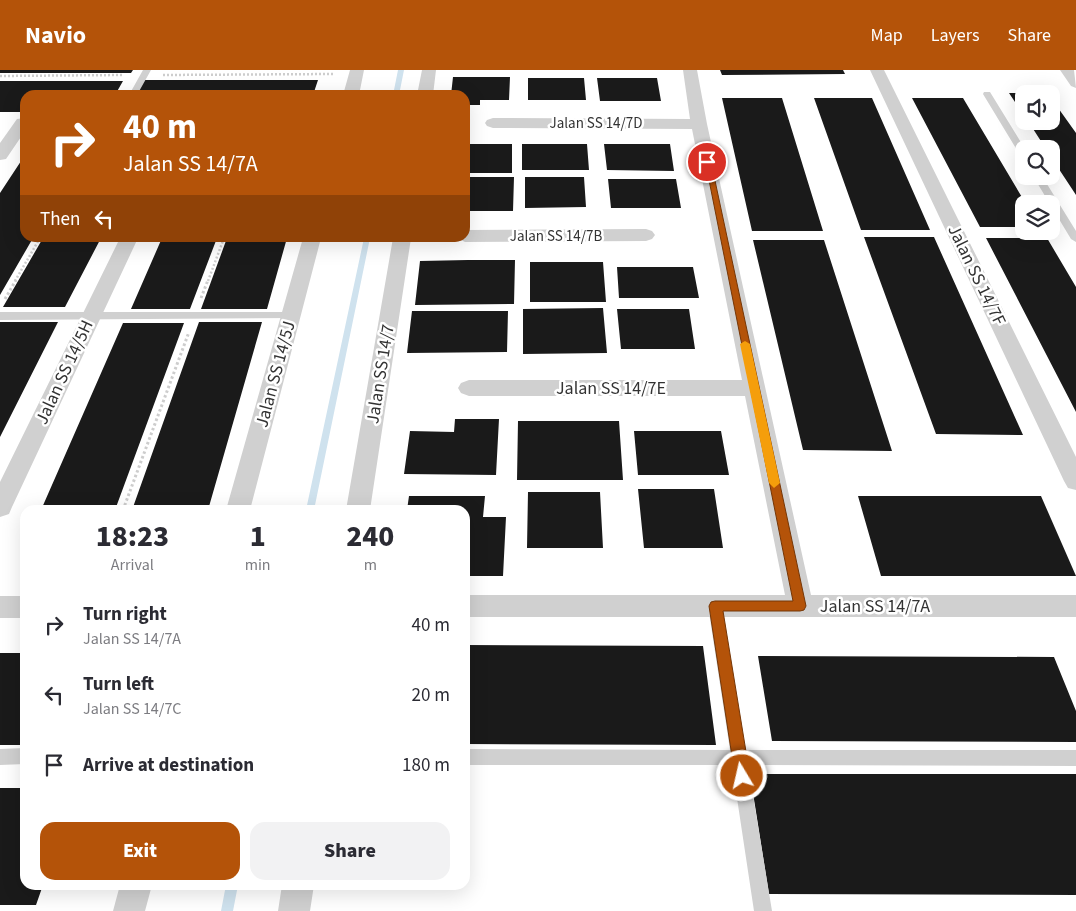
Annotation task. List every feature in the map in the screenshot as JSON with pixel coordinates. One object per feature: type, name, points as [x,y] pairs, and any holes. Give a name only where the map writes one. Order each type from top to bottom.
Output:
[{"type":"street","points":[[426,90],[429,70]]},
{"type":"street","points":[[690,70],[800,606]]},
{"type":"street","name":"Jalan SS 14/7F","points":[[877,70],[1076,481]]},
{"type":"street","points":[[1066,70],[1076,82]]},
{"type":"street","points":[[352,90],[357,72]]},
{"type":"street","points":[[0,155],[19,122]]},
{"type":"street","name":"Jalan SS 14/7D","points":[[493,123],[700,124]]},
{"type":"street","name":"Jalan SS 14/7B","points":[[470,236],[646,236]]},
{"type":"street","name":"Jalan SS 14/5H","points":[[0,507],[127,242]]},
{"type":"street","name":"Jalan SS 14/5J","points":[[239,505],[311,242]]},
{"type":"street","name":"Jalan SS 14/7","points":[[359,505],[401,242]]},
{"type":"street","name":"Jalan SS 14/7E","points":[[469,388],[754,388]]},
{"type":"street","name":"Jalan SS 14/7A","points":[[470,606],[1076,606]]},
{"type":"street","points":[[0,607],[20,607]]},
{"type":"street","points":[[129,911],[135,890]]},
{"type":"street","points":[[294,911],[297,890]]},
{"type":"lane","points":[[136,90],[145,73]]},
{"type":"lane","points":[[987,94],[1015,140]]},
{"type":"lane","points":[[1043,185],[1076,239]]},
{"type":"lane","points":[[0,316],[291,315]]},
{"type":"lane","points":[[715,606],[763,911]]},
{"type":"lane","points":[[0,757],[20,756]]},
{"type":"lane","points":[[470,757],[1076,758]]},
{"type":"path","points":[[0,76],[357,72]]},
{"type":"path","points":[[4,300],[38,242]]},
{"type":"path","points":[[125,505],[222,242]]},
{"type":"building","points":[[0,70],[133,70],[131,73],[0,73]]},
{"type":"building","points":[[720,70],[843,70],[845,74],[722,75]]},
{"type":"building","points":[[453,77],[510,77],[509,100],[480,100],[480,105],[470,105],[470,90],[452,90]]},
{"type":"building","points":[[528,78],[584,78],[586,100],[528,100]]},
{"type":"building","points":[[597,78],[657,78],[661,101],[600,101]]},
{"type":"building","points":[[144,80],[318,80],[315,90],[139,90]]},
{"type":"building","points":[[0,81],[123,81],[118,90],[20,90],[20,112],[0,112]]},
{"type":"building","points":[[1009,93],[1015,93],[1015,102]]},
{"type":"building","points":[[722,98],[782,98],[823,231],[752,231]]},
{"type":"building","points":[[814,98],[872,98],[930,230],[861,230]]},
{"type":"building","points":[[912,98],[963,98],[1021,195],[1015,195],[1015,227],[980,227]]},
{"type":"building","points":[[1060,111],[1076,133],[1076,195],[1060,171],[1060,140],[1040,140],[1034,130],[1060,130]]},
{"type":"building","points":[[470,144],[512,144],[512,173],[470,173]]},
{"type":"building","points":[[522,144],[587,144],[589,170],[522,170]]},
{"type":"building","points":[[604,144],[670,144],[674,171],[607,170]]},
{"type":"building","points":[[20,163],[20,242],[31,242],[0,295],[0,193]]},
{"type":"building","points":[[470,177],[514,177],[513,211],[470,211]]},
{"type":"building","points":[[525,177],[584,177],[586,207],[525,208]]},
{"type":"building","points":[[608,179],[676,179],[681,208],[611,208]]},
{"type":"building","points":[[864,237],[934,237],[1023,435],[936,434]]},
{"type":"building","points":[[986,238],[1048,240],[1076,287],[1076,412]]},
{"type":"building","points":[[753,240],[824,240],[892,451],[803,450]]},
{"type":"building","points":[[41,242],[99,242],[65,307],[3,307]]},
{"type":"building","points":[[160,242],[215,242],[190,309],[131,309]]},
{"type":"building","points":[[226,242],[286,242],[267,309],[201,309]]},
{"type":"building","points":[[515,260],[514,304],[415,305],[420,261]]},
{"type":"building","points":[[530,262],[603,262],[606,302],[530,302]]},
{"type":"building","points":[[617,267],[693,267],[699,298],[619,298]]},
{"type":"building","points":[[603,308],[607,353],[523,354],[523,309]]},
{"type":"building","points":[[617,309],[689,309],[695,349],[621,349]]},
{"type":"building","points":[[412,311],[508,311],[507,352],[407,353]]},
{"type":"building","points":[[0,322],[58,322],[0,437]]},
{"type":"building","points":[[199,322],[262,322],[209,505],[134,505]]},
{"type":"building","points":[[123,323],[184,323],[117,505],[43,505]]},
{"type":"building","points":[[455,419],[499,419],[496,475],[404,474],[410,431],[454,432]]},
{"type":"building","points":[[518,421],[619,421],[623,480],[517,480]]},
{"type":"building","points":[[634,431],[721,431],[729,475],[638,475]]},
{"type":"building","points":[[638,489],[714,489],[723,548],[644,548]]},
{"type":"building","points":[[528,492],[600,492],[603,548],[527,548]]},
{"type":"building","points":[[409,496],[485,496],[483,517],[506,517],[503,576],[470,576],[470,505],[408,505]]},
{"type":"building","points":[[858,496],[1041,496],[1076,576],[881,576]]},
{"type":"building","points":[[470,645],[703,646],[716,745],[470,744]]},
{"type":"building","points":[[0,653],[20,653],[20,745],[0,745]]},
{"type":"building","points":[[758,656],[1054,657],[1076,711],[1076,742],[772,741]]},
{"type":"building","points":[[750,774],[1076,774],[1076,895],[769,894]]},
{"type":"building","points":[[0,788],[20,788],[20,890],[41,890],[36,905],[0,905]]},
{"type":"waterway","points":[[397,90],[401,70]]},
{"type":"waterway","points":[[311,505],[366,242]]},
{"type":"waterway","points":[[227,911],[231,890]]},
{"type":"slow traffic","points":[[745,344],[774,483]]},
{"type":"route","points":[[707,162],[800,606],[715,606],[742,776]]}]
